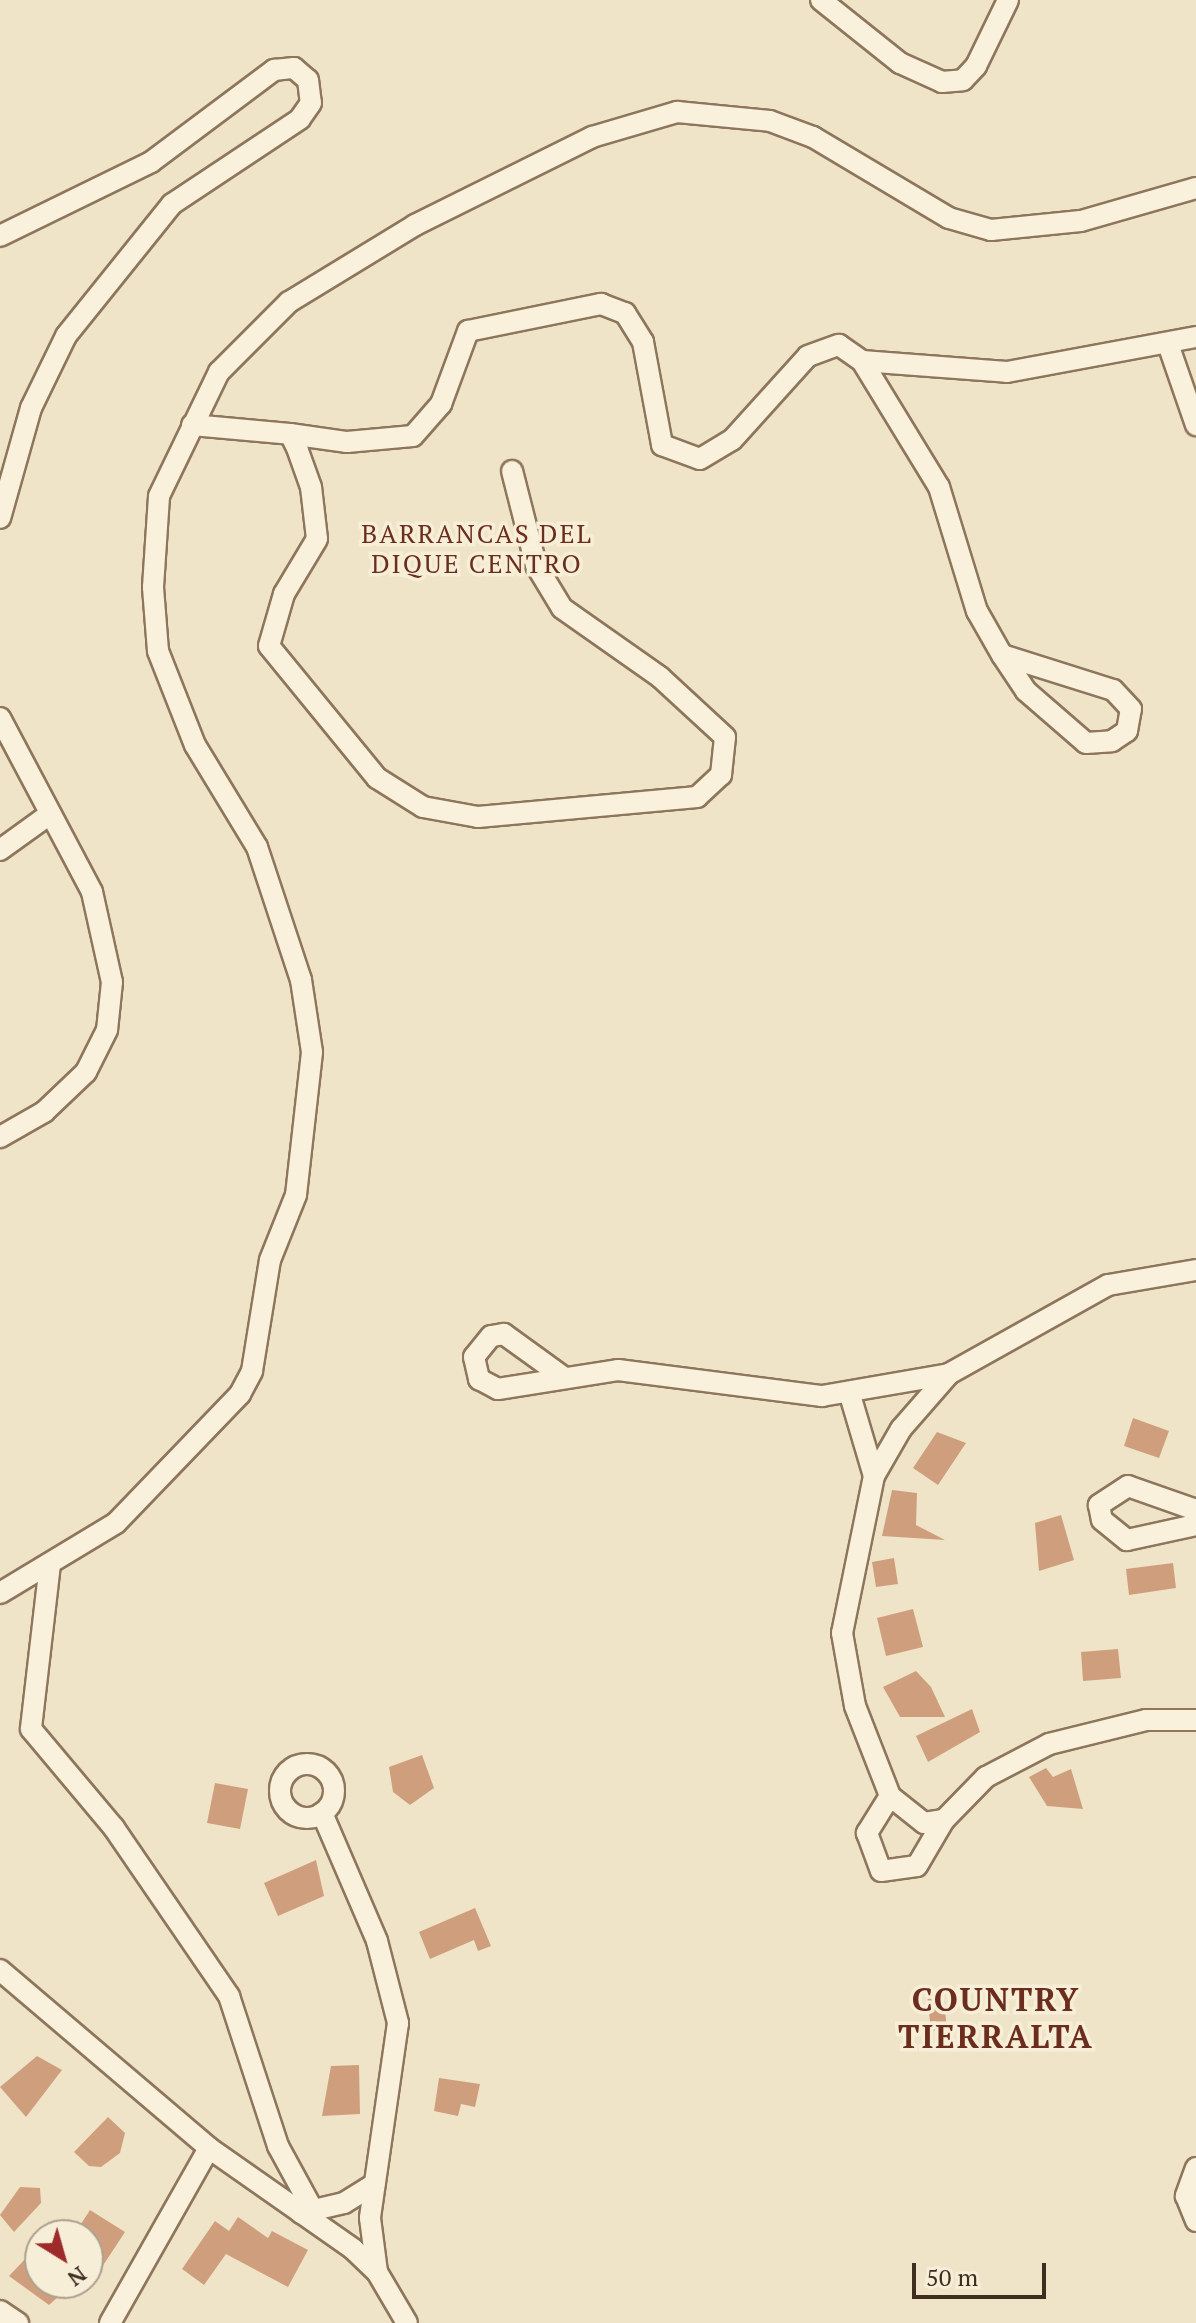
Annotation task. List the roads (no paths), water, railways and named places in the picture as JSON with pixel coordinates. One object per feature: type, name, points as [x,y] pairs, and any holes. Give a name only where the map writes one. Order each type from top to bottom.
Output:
[{"type":"street","points":[[821,0],[900,63],[942,82],[963,80],[976,66],[1008,0]]},
{"type":"street","points":[[0,236],[151,162],[274,70],[294,68],[308,80],[311,103],[300,119],[172,204],[66,336],[31,408],[0,518]]},
{"type":"street","points":[[0,1593],[116,1523],[240,1394],[252,1371],[270,1260],[296,1195],[306,1122],[309,1014],[272,883],[195,745],[158,651],[155,521],[192,425],[219,372],[289,302],[415,225],[628,122],[677,112],[770,121],[813,137],[949,218],[991,230],[1081,221],[1196,188]]},
{"type":"street","points":[[192,425],[347,442],[413,436],[441,404],[468,331],[582,304],[616,308],[633,323],[662,445],[684,458],[700,459],[732,440],[826,345],[862,361],[1007,372],[1196,337]]},
{"type":"street","points":[[1168,344],[1196,425]]},
{"type":"street","points":[[862,361],[939,487],[977,611],[1002,655],[1040,707],[1086,743],[1112,741],[1133,719],[1113,690],[1002,655]]},
{"type":"street","points":[[290,434],[311,487],[317,539],[284,594],[269,646],[360,763],[423,807],[478,817],[697,797],[721,775],[725,737],[660,677],[562,608],[536,565],[512,471]]},
{"type":"street","points":[[0,718],[46,817],[101,915],[112,982],[107,1030],[69,1091],[0,1137]]},
{"type":"street","points":[[0,850],[46,817]]},
{"type":"street","points":[[562,1376],[643,1370],[765,1393],[850,1395],[949,1374],[1108,1285],[1196,1270]]},
{"type":"street","points":[[944,1820],[910,1818],[890,1796],[855,1706],[842,1633],[874,1476],[901,1429],[949,1374]]},
{"type":"street","points":[[850,1395],[874,1476]]},
{"type":"street","points":[[1196,1510],[1128,1486],[1099,1505],[1102,1520],[1127,1540],[1196,1525]]},
{"type":"street","points":[[50,1564],[31,1729],[114,1828],[229,1996],[278,2146],[307,2213]]},
{"type":"street","points":[[890,1796],[867,1833],[881,1871],[904,1874],[917,1866],[944,1820],[986,1777],[1025,1753],[1146,1720],[1196,1720]]},
{"type":"street","points":[[322,1813],[377,1941],[398,2023],[399,2056],[374,2184],[377,2272]]},
{"type":"street","points":[[0,1970],[209,2148],[307,2213],[377,2272],[407,2323]]},
{"type":"street","points":[[110,2323],[209,2148]]},
{"type":"street","points":[[1196,2168],[1186,2196],[1196,2221]]},
{"type":"street","points":[[307,2213],[374,2184]]},
{"type":"street","points":[[0,2311],[18,2323]]},
{"type":"district","name":"BARRANCAS DEL DIQUE CENTRO","points":[[477,549]]},
{"type":"district","name":"COUNTRY TIERRALTA","points":[[996,2018]]}]
